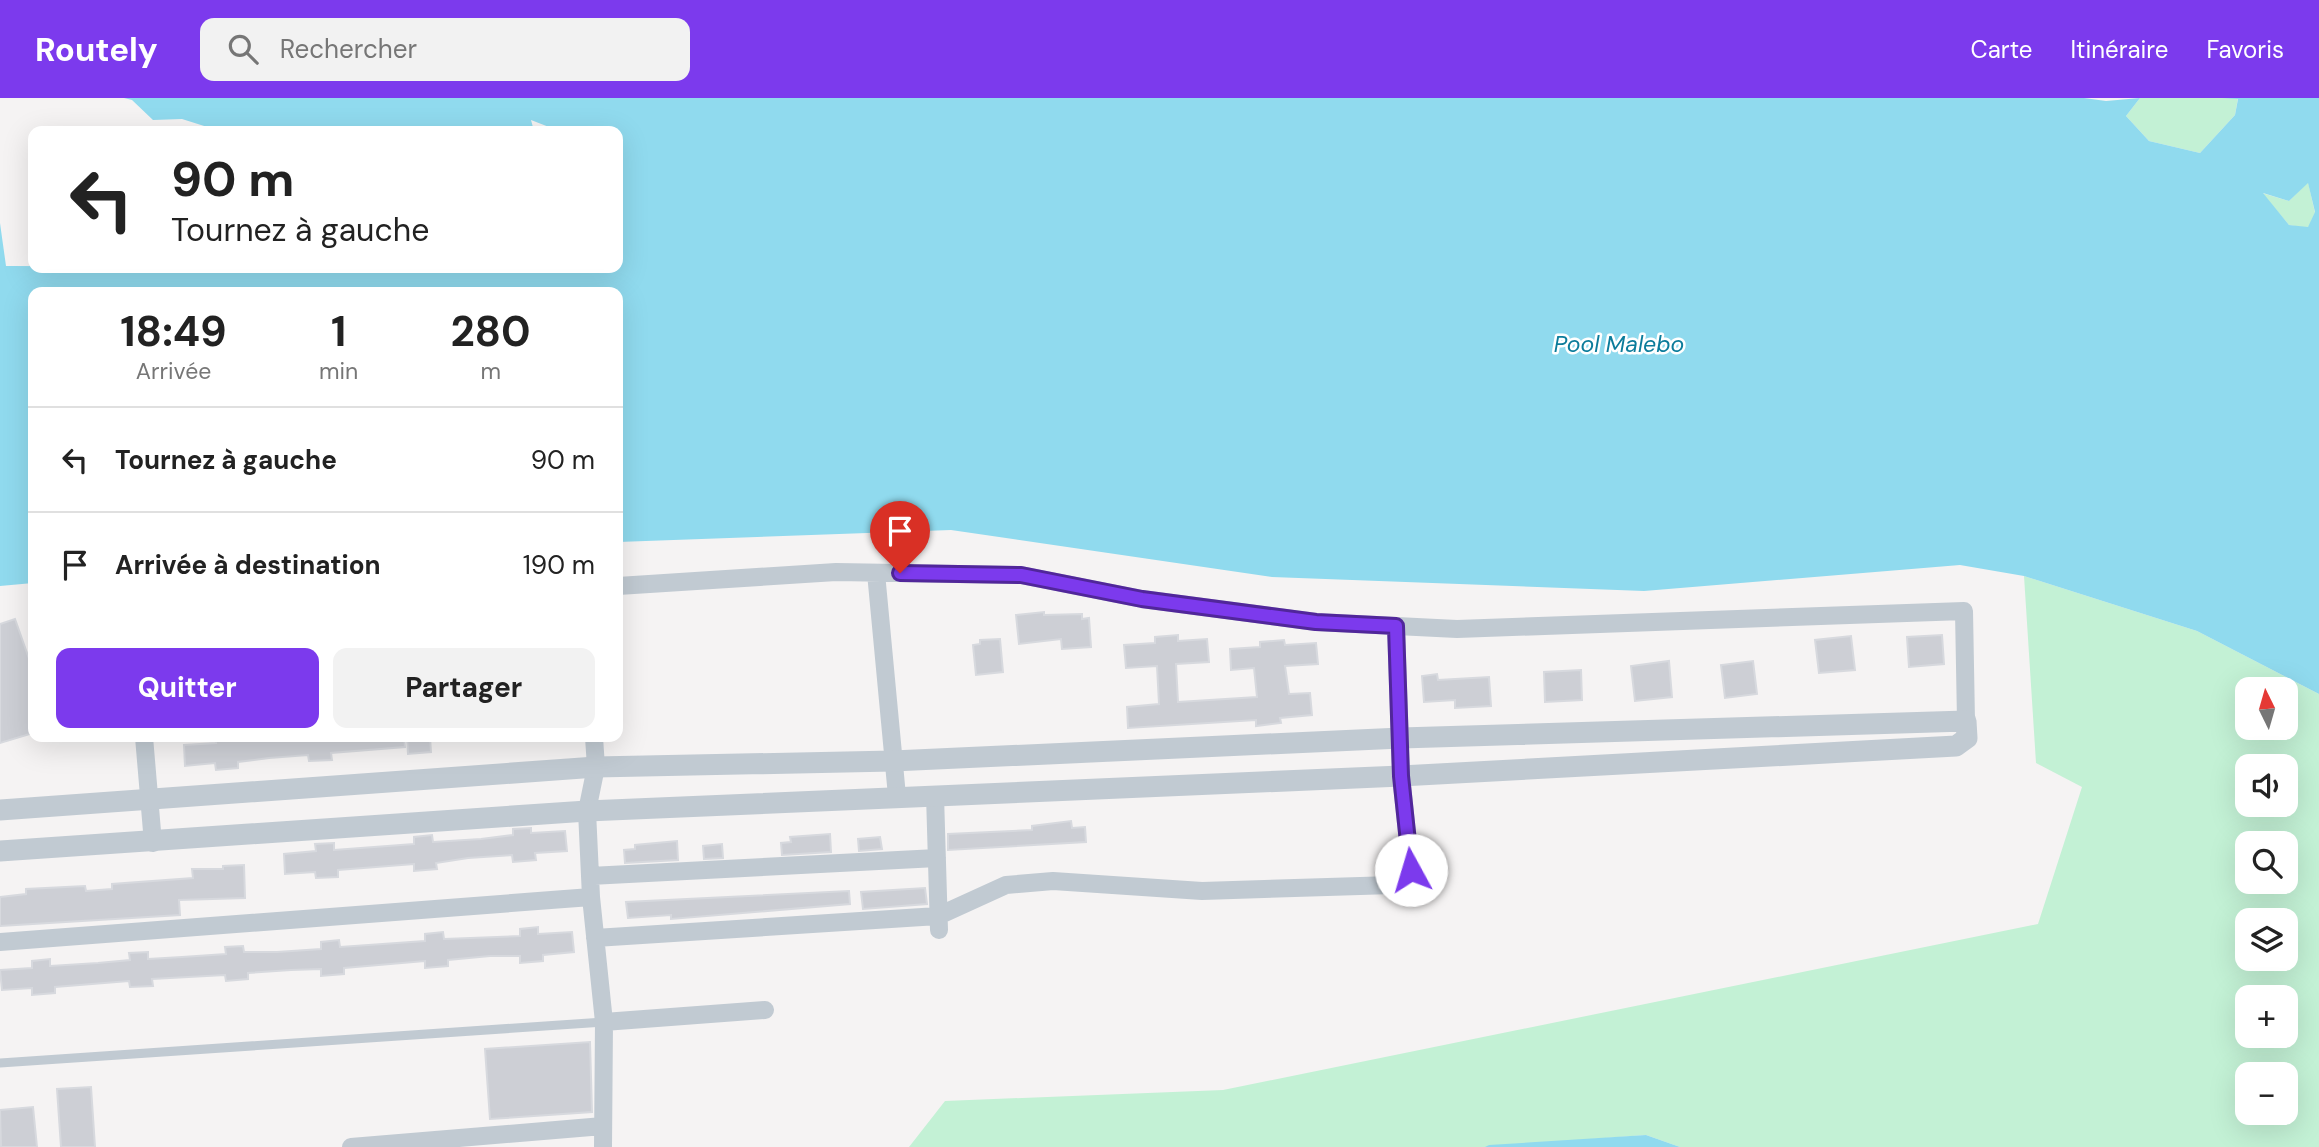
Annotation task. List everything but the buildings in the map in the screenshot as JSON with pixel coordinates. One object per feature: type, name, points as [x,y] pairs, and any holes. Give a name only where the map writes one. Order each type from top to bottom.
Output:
[{"type":"street","points":[[0,851],[153,843],[587,811],[1401,776],[1956,747],[1968,738],[1964,611],[1471,628],[1316,622],[1142,599],[1021,575],[836,572],[623,586]]},
{"type":"street","points":[[876,573],[897,796]]},
{"type":"street","points":[[595,938],[938,923],[1006,885],[1053,881],[1202,891],[1393,885],[1403,880],[1411,870],[1401,776],[1396,626]]},
{"type":"street","points":[[0,810],[150,797],[596,767],[894,761],[1401,738],[1966,721]]},
{"type":"street","points":[[145,742],[153,843]]},
{"type":"street","points":[[594,742],[596,767],[587,811],[591,897],[604,1022],[603,1147]]},
{"type":"street","points":[[935,795],[938,923]]},
{"type":"street","points":[[590,876],[937,858]]},
{"type":"street","points":[[0,942],[591,897]]},
{"type":"street","points":[[604,1022],[765,1010]]},
{"type":"street","points":[[351,1147],[603,1126]]},
{"type":"lane","points":[[0,1063],[604,1022]]},
{"type":"green space","points":[[2140,98],[2238,98],[2235,115],[2200,153],[2149,141],[2126,116]]},
{"type":"green space","points":[[2308,182],[2315,213],[2308,228],[2289,225],[2262,193],[2289,201]]},
{"type":"green space","points":[[2024,576],[2197,631],[2286,677],[2235,677],[2235,740],[2298,740],[2298,683],[2319,694],[2319,1147],[1680,1147],[1646,1135],[1485,1147],[909,1147],[945,1101],[1223,1090],[2038,924],[2082,787],[2036,763]]},
{"type":"water","name":"Pool Malebo","points":[[124,98],[2084,98],[2106,101],[2140,98],[2126,116],[2149,141],[2200,153],[2235,115],[2238,99],[2222,98],[2319,98],[2319,694],[2298,683],[2298,677],[2286,677],[2197,631],[2024,576],[1960,565],[1644,591],[1272,577],[951,530],[623,542],[623,287],[28,287],[28,583],[0,586],[0,223],[6,266],[28,266],[28,273],[623,273],[623,126],[546,126],[531,120],[533,126],[204,126],[182,119],[153,120],[132,100]],"holes":[[[2308,183],[2315,212],[2308,227],[2289,225],[2263,193],[2289,201]]]},
{"type":"water","points":[[1646,1135],[1680,1147],[1485,1147],[1489,1145]]},
{"type":"route","points":[[900,573],[1021,575],[1142,599],[1316,622],[1396,626],[1401,776],[1411,870]]}]
